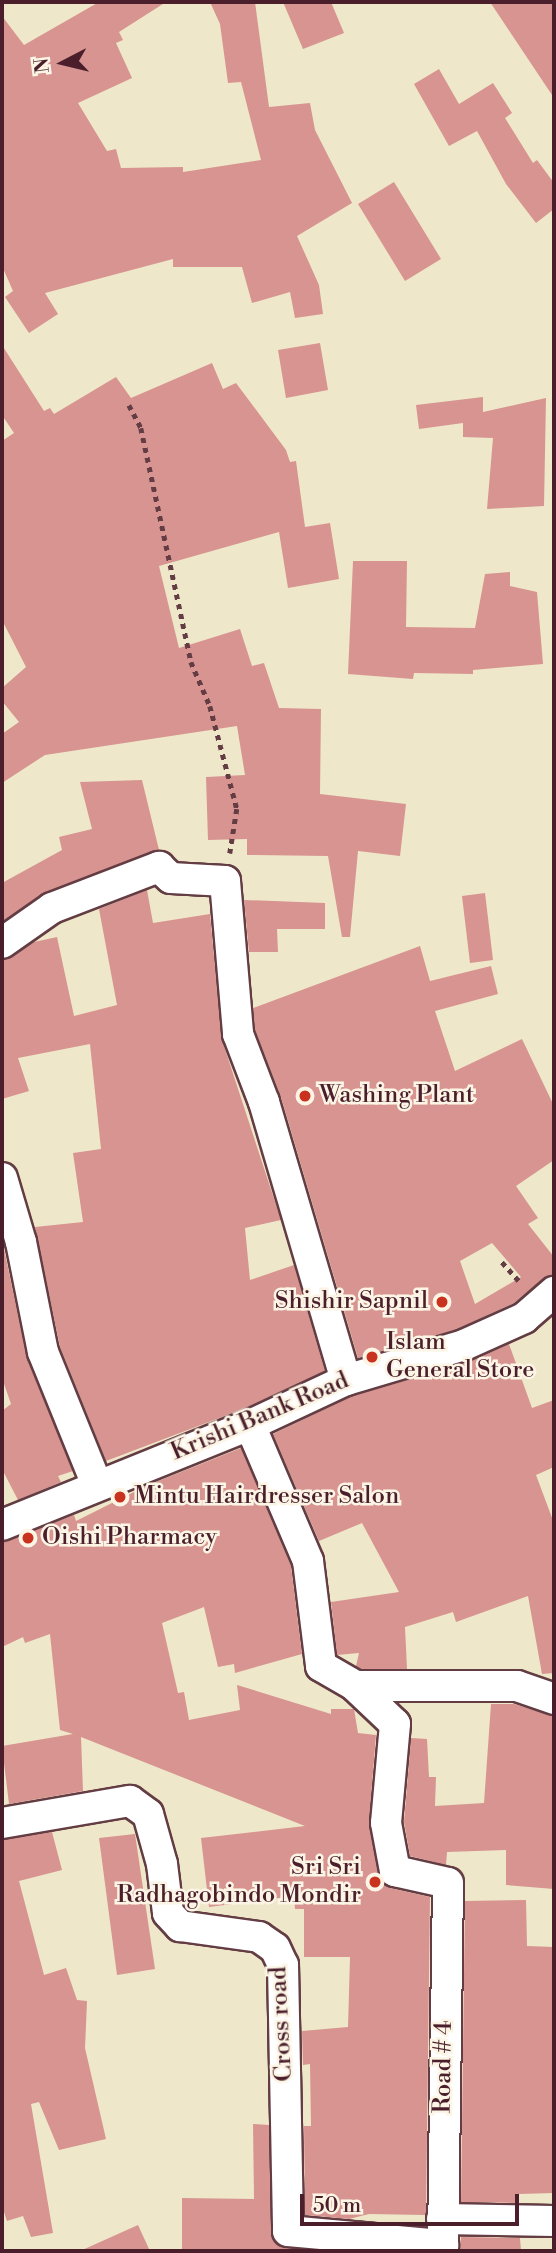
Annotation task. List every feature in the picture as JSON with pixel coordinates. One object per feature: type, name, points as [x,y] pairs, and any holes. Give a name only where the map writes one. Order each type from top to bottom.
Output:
[{"type":"street","points":[[2,943],[52,908],[159,867],[172,878],[225,881],[238,1034],[264,1102],[346,1380]]},
{"type":"street","points":[[2,1178],[21,1242],[43,1352],[97,1485]]},
{"type":"street","name":"Krishi Bank Road","points":[[2,1525],[250,1426],[346,1380],[464,1345],[524,1318],[554,1292]]},
{"type":"street","points":[[250,1426],[308,1561],[321,1666],[355,1686],[517,1686],[554,1699]]},
{"type":"street","name":"Road # 4","points":[[355,1686],[395,1724],[386,1823],[395,1871],[448,1883],[442,2238]]},
{"type":"street","name":"Cross road","points":[[2,1823],[130,1801],[148,1814],[162,1864],[168,1913],[180,1926],[259,1937],[275,1948],[284,1965],[288,2231],[442,2238],[554,2221]]},
{"type":"path","points":[[129,405],[141,428],[191,662],[210,706],[237,809],[225,881]]},
{"type":"building","points":[[99,2],[166,2],[119,32],[123,40],[116,43],[132,78],[78,103],[107,151],[116,149],[121,168],[183,167],[183,172],[261,160],[241,82],[228,83],[220,24],[210,2],[255,2],[269,107],[310,103],[315,130],[352,203],[297,236],[319,285],[323,314],[295,318],[290,292],[252,303],[242,267],[173,267],[173,259],[45,293],[58,314],[29,333],[5,297],[13,291],[2,266],[2,16],[24,45]]},
{"type":"building","points":[[283,2],[331,2],[344,33],[303,49]]},
{"type":"building","points":[[490,2],[554,2],[554,98]]},
{"type":"building","points":[[439,69],[459,104],[493,83],[512,113],[505,118],[533,163],[537,160],[554,183],[554,209],[536,223],[506,184],[477,131],[449,146],[414,84]]},
{"type":"building","points":[[394,182],[441,259],[405,281],[358,204]]},
{"type":"building","points":[[320,343],[328,390],[286,398],[278,350]]},
{"type":"building","points":[[2,345],[44,411],[50,408],[54,414],[116,377],[131,398],[212,363],[223,389],[236,383],[286,450],[290,462],[296,461],[305,527],[330,523],[339,579],[288,588],[279,532],[159,566],[179,648],[240,629],[252,666],[264,663],[279,708],[321,709],[320,794],[406,804],[400,856],[358,851],[350,937],[342,937],[328,856],[247,855],[247,839],[208,840],[206,777],[245,775],[237,726],[45,755],[2,783],[2,734],[19,722],[2,701],[2,688],[26,667],[2,620],[2,441],[14,433],[2,415]]},
{"type":"building","points":[[483,397],[483,412],[546,398],[544,506],[487,509],[493,438],[463,437],[463,423],[419,429],[416,405]]},
{"type":"building","points":[[353,561],[407,561],[406,627],[475,628],[485,574],[510,572],[510,586],[537,592],[543,664],[473,670],[473,674],[414,673],[413,679],[348,674]]},
{"type":"building","points":[[142,780],[159,850],[46,892],[2,922],[2,883],[62,850],[59,837],[92,829],[80,782]]},
{"type":"building","points":[[147,890],[153,923],[210,914],[222,1040],[281,1220],[245,1228],[250,1280],[294,1265],[325,1371],[243,1409],[106,1461],[60,1347],[35,1227],[83,1222],[73,1153],[101,1149],[90,1044],[18,1058],[29,1091],[2,1099],[2,960],[34,942],[57,937],[74,1016],[117,1005],[99,909]]},
{"type":"building","points":[[485,893],[493,960],[470,963],[462,896]]},
{"type":"building","points":[[244,900],[325,903],[325,929],[277,929],[278,952],[249,952]]},
{"type":"building","points":[[420,946],[430,981],[491,966],[498,994],[435,1011],[455,1071],[522,1039],[554,1106],[554,1160],[516,1186],[538,1218],[528,1224],[554,1257],[554,1275],[543,1279],[514,1303],[458,1329],[358,1358],[281,1097],[255,1030],[253,1008]],"holes":[[[492,1243],[521,1277],[475,1304],[460,1261]]]},
{"type":"building","points":[[2,1239],[27,1358],[73,1471],[58,1476],[61,1482],[18,1500],[2,1469],[2,1411],[11,1404],[2,1378]]},
{"type":"building","points":[[509,1344],[532,1408],[554,1400],[554,1467],[536,1475],[554,1523],[554,1673],[542,1674],[528,1596],[456,1622],[453,1612],[405,1627],[407,1669],[360,1669],[356,1666],[359,1653],[337,1655],[331,1602],[399,1592],[362,1523],[319,1541],[273,1434],[352,1396],[469,1362]]},
{"type":"building","points":[[241,1448],[291,1566],[302,1654],[235,1673],[234,1664],[218,1667],[204,1607],[162,1623],[178,1693],[184,1692],[189,1720],[240,1710],[237,1685],[331,1714],[331,1709],[354,1709],[358,1733],[376,1735],[369,1822],[378,1874],[390,1888],[430,1897],[426,2215],[369,2214],[349,2219],[305,2215],[304,2126],[311,2126],[310,2064],[303,2065],[302,2031],[348,2027],[350,1957],[304,1957],[304,1909],[295,1909],[294,1896],[209,1907],[201,1838],[305,1826],[81,1737],[83,1791],[9,1804],[2,1746],[73,1734],[60,1730],[50,1634],[25,1643],[23,1637],[2,1647],[2,1542],[74,1515],[76,1521],[146,1486]]},
{"type":"building","points":[[491,1704],[514,1704],[554,1716],[554,1889],[506,1885],[506,1850],[447,1852],[446,1865],[410,1856],[404,1822],[411,1738],[427,1739],[429,1777],[436,1777],[435,1806],[484,1803]]},
{"type":"building","points":[[52,1832],[62,1870],[19,1881],[44,1975],[66,1968],[77,2000],[87,2001],[85,2048],[106,2139],[59,2150],[39,2102],[31,2104],[53,2233],[31,2237],[23,2216],[7,2221],[2,2206],[2,1840]]},
{"type":"building","points":[[135,1834],[155,1969],[117,1975],[99,1838]]},
{"type":"building","points":[[526,1900],[527,1946],[554,1947],[554,2193],[519,2194],[519,2203],[461,2202],[465,1901]]},
{"type":"building","points":[[253,2124],[269,2125],[272,2239],[286,2248],[318,2251],[182,2251],[182,2198],[254,2199]]},
{"type":"building","points":[[138,2225],[150,2251],[80,2251]]},
{"type":"building","points":[[461,2237],[520,2238],[521,2251],[460,2251]]},
{"type":"place","name":"Washing Plant","points":[[305,1096]]},
{"type":"place","name":"Shishir Sapnil","points":[[442,1302]]},
{"type":"place","name":"Islam General Store","points":[[372,1357]]},
{"type":"place","name":"Mintu Hairdresser Salon","points":[[120,1497]]},
{"type":"place","name":"Oishi Pharmacy","points":[[28,1538]]},
{"type":"place","name":"Sri Sri Radhagobindo Mondir","points":[[375,1882]]}]
